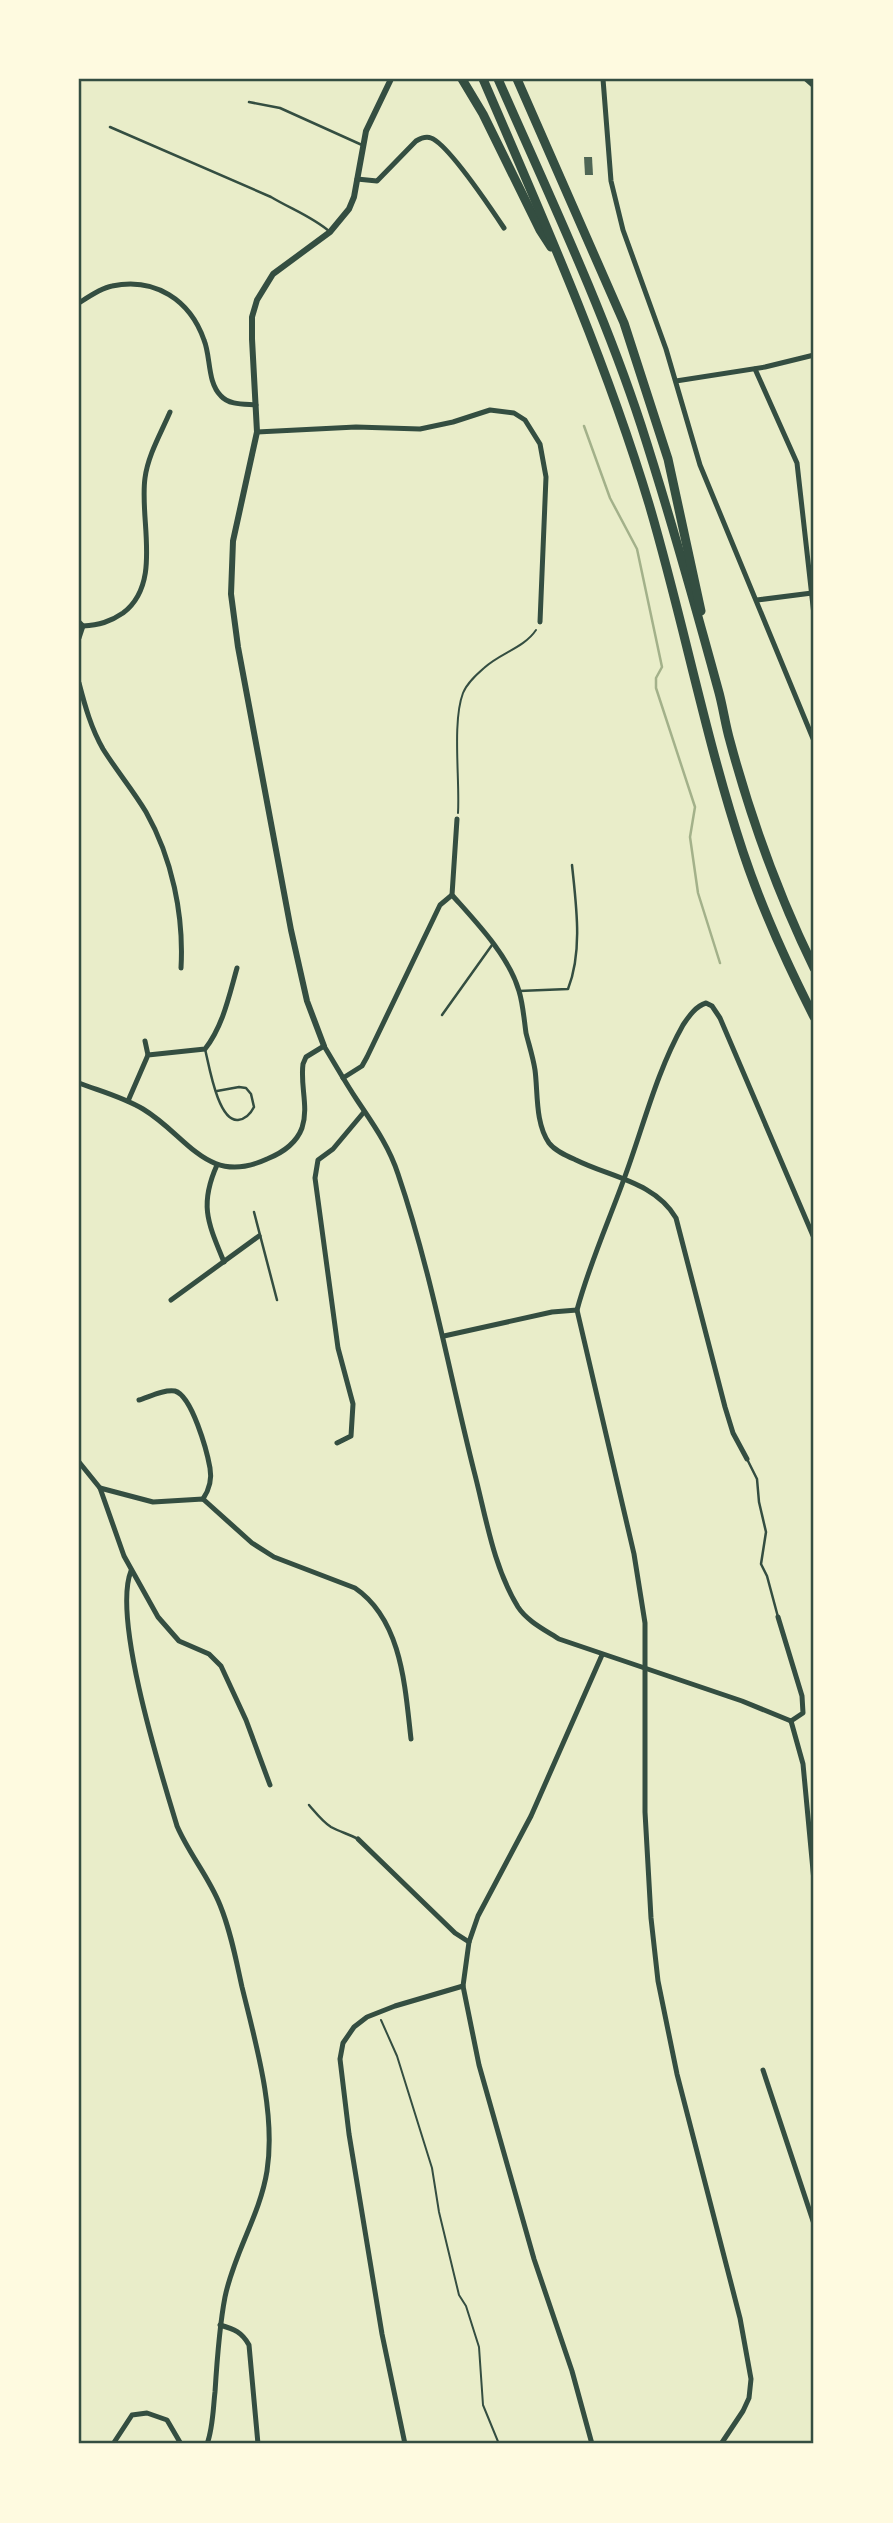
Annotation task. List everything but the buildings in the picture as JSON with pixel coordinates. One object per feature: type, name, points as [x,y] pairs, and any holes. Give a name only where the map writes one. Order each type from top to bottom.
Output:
[{"type":"highway","points":[[462,79],[483,114],[540,230],[561,262]]},
{"type":"highway","points":[[483,79],[536,198],[608,380],[650,506],[710,742],[743,853],[779,944],[814,1017]]},
{"type":"highway","points":[[498,79],[598,307],[624,375],[653,464],[719,692]]},
{"type":"highway","points":[[517,79],[624,323],[668,459],[732,750],[763,846],[814,968]]},
{"type":"street","points":[[391,79],[374,111],[362,145],[349,209],[330,232],[273,274],[257,300],[252,317],[257,432],[233,541],[231,594],[240,660],[307,1001],[324,1046],[381,1135],[397,1171],[444,1336],[459,1413],[491,1540],[508,1588],[520,1610],[559,1639],[742,1701],[791,1721]]},
{"type":"street","points":[[603,79],[611,181],[623,230],[676,381],[699,465],[814,741]]},
{"type":"street","points":[[806,79],[814,86]]},
{"type":"street","points":[[357,179],[377,181],[416,141],[424,137],[432,138],[456,163],[504,228]]},
{"type":"street","points":[[79,303],[110,286],[131,284],[154,287],[171,294],[188,309],[205,340],[215,388],[227,401],[256,405]]},
{"type":"street","points":[[676,381],[755,369],[814,355]]},
{"type":"street","points":[[755,369],[797,463],[814,615]]},
{"type":"street","points":[[257,432],[356,427],[421,429],[490,410],[514,414],[525,420],[540,444],[546,477],[540,622]]},
{"type":"street","points":[[79,638],[81,624],[98,625],[110,621],[137,599],[143,585],[146,569],[144,481],[151,455],[170,412]]},
{"type":"street","points":[[757,600],[812,593]]},
{"type":"street","points":[[79,683],[88,717],[103,748],[145,811],[163,848],[182,936],[181,968]]},
{"type":"street","points":[[457,819],[452,895],[505,960],[519,991],[534,1066],[540,1119],[550,1144],[573,1159],[659,1196],[676,1217],[724,1407],[733,1433],[747,1459]]},
{"type":"street","points":[[343,1078],[356,1070],[367,1058],[440,905],[452,895]]},
{"type":"street","points":[[149,1055],[205,1049],[214,1038],[237,968]]},
{"type":"street","points":[[721,2444],[749,2398],[751,2379],[740,2318],[677,2074],[658,1981],[651,1918],[645,1812],[646,1669],[641,1589],[577,1310],[662,1067],[684,1023],[698,1005],[706,1003],[712,1006],[720,1018],[814,1238]]},
{"type":"street","points":[[128,1101],[149,1055],[145,1041]]},
{"type":"street","points":[[79,1083],[128,1101],[163,1123],[199,1156],[217,1166],[240,1168],[253,1166],[290,1146],[300,1133],[305,1116],[303,1064],[306,1056],[324,1046]]},
{"type":"street","points":[[337,1443],[351,1436],[353,1404],[338,1348],[315,1178],[318,1160],[333,1149],[365,1112]]},
{"type":"street","points":[[217,1166],[206,1195],[206,1212],[223,1262]]},
{"type":"street","points":[[171,1300],[259,1236]]},
{"type":"street","points":[[444,1336],[552,1312],[577,1310]]},
{"type":"street","points":[[139,1400],[166,1391],[176,1391],[185,1397],[192,1408],[210,1468],[209,1488],[203,1499]]},
{"type":"street","points":[[79,1462],[100,1488],[117,1542],[169,1631],[179,1641],[209,1654],[221,1666],[246,1720],[270,1785]]},
{"type":"street","points":[[100,1488],[153,1502],[203,1499],[252,1543],[274,1557],[355,1588],[377,1606],[398,1655],[405,1681],[411,1739]]},
{"type":"street","points":[[131,1570],[126,1594],[131,1649],[140,1690],[177,1826],[184,1843],[214,1891],[229,1931],[263,2082],[267,2119],[267,2171],[261,2199],[226,2294],[220,2325],[212,2425],[207,2444]]},
{"type":"street","points":[[778,1617],[802,1696],[803,1713],[791,1721]]},
{"type":"street","points":[[592,2444],[572,2371],[534,2259],[482,2078],[463,1986],[469,1942],[478,1916],[531,1816],[602,1655]]},
{"type":"street","points":[[791,1721],[803,1763],[814,1881]]},
{"type":"street","points":[[358,1839],[455,1933],[469,1942]]},
{"type":"street","points":[[405,2444],[382,2334],[340,2073],[340,2059],[344,2043],[354,2027],[367,2017],[463,1986]]},
{"type":"street","points":[[763,2070],[814,2224]]},
{"type":"street","points":[[220,2325],[236,2329],[249,2345],[258,2444]]},
{"type":"street","points":[[113,2444],[132,2414],[147,2413],[167,2420],[181,2444]]},
{"type":"lane","points":[[249,102],[280,108],[362,145]]},
{"type":"lane","points":[[110,127],[271,197],[318,222],[330,232]]},
{"type":"lane","points":[[519,991],[568,989],[572,980],[577,937],[572,865]]},
{"type":"lane","points":[[442,1015],[492,945]]},
{"type":"lane","points":[[205,1049],[216,1091],[226,1116],[240,1120],[251,1114],[254,1107],[251,1094],[246,1088],[216,1091]]},
{"type":"lane","points":[[254,1212],[277,1300]]},
{"type":"lane","points":[[747,1459],[757,1479],[766,1532],[761,1564],[778,1617]]},
{"type":"lane","points":[[309,1805],[327,1824],[358,1839]]},
{"type":"path","points":[[457,819],[458,736],[463,693],[496,657],[524,643],[535,633],[540,622]]},
{"type":"path","points":[[378,2013],[397,2056],[432,2168],[439,2212],[459,2295],[466,2306],[479,2347],[483,2405],[499,2444]]},
{"type":"waterway","points":[[584,426],[610,498],[637,549],[662,667],[656,678],[656,688],[695,807],[690,837],[698,893],[720,963]]}]
